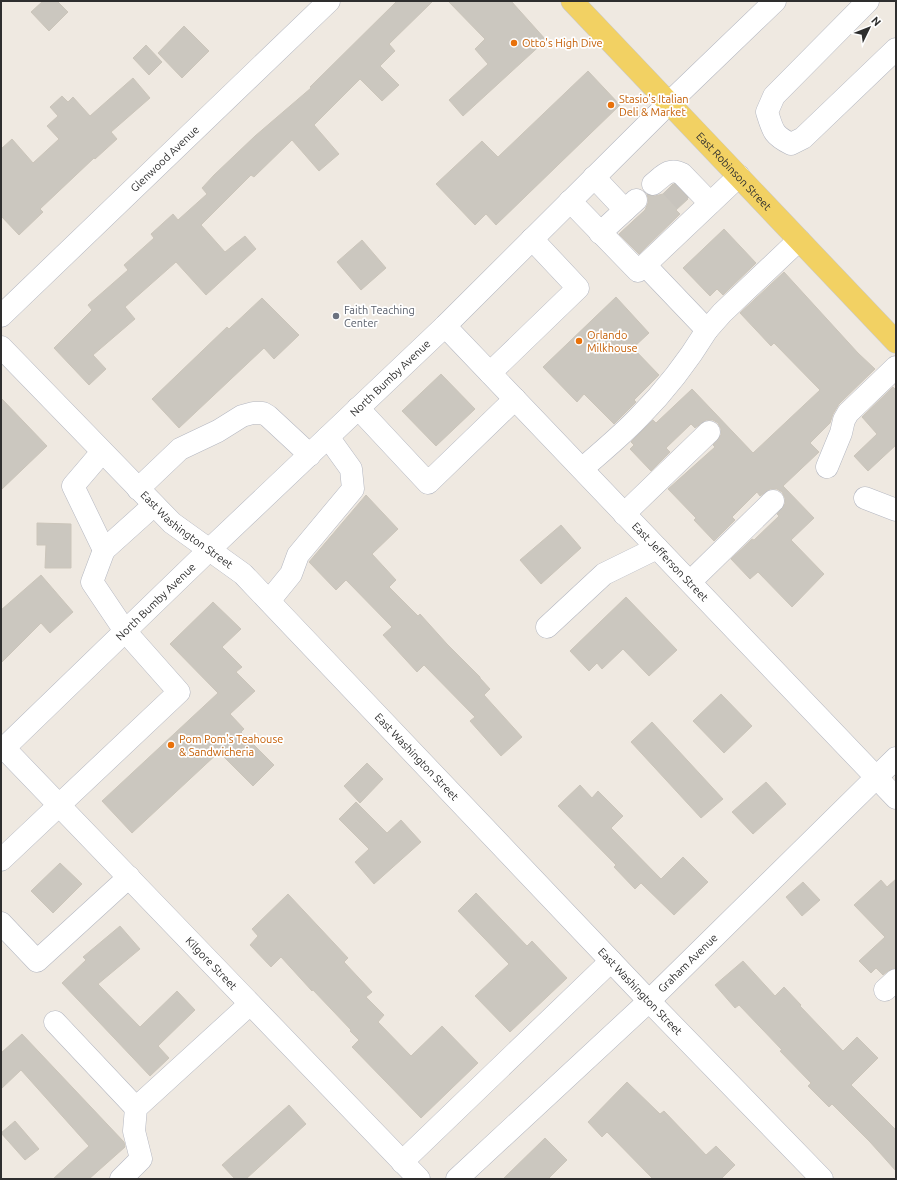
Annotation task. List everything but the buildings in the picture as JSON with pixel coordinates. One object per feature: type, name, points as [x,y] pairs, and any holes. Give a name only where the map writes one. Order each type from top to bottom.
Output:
[{"type":"main road","name":"East Robinson Street","points":[[572,1],[896,342]]},
{"type":"street","name":"Glenwood Avenue","points":[[1,316],[329,1]]},
{"type":"street","name":"North Bumby Avenue","points":[[2,749],[445,326],[669,102],[775,1]]},
{"type":"street","points":[[868,1],[774,96],[767,112],[774,132],[781,139],[791,144],[803,138],[896,49]]},
{"type":"street","points":[[662,182],[668,172],[676,170],[682,174],[698,207]]},
{"type":"street","points":[[570,201],[638,272],[698,207],[739,176]]},
{"type":"street","points":[[594,177],[631,205],[600,232]]},
{"type":"street","points":[[490,373],[578,288],[532,239]]},
{"type":"street","points":[[582,469],[643,412],[668,385],[695,349],[707,330],[722,313],[799,240]]},
{"type":"street","points":[[645,265],[707,330]]},
{"type":"street","name":"East Jefferson Street","points":[[445,326],[896,798]]},
{"type":"street","name":"East Washington Street","points":[[1,347],[172,523],[243,574],[649,1001],[822,1179]]},
{"type":"street","points":[[827,467],[848,413],[896,367]]},
{"type":"street","points":[[358,408],[428,483],[515,399]]},
{"type":"street","points":[[138,489],[180,449],[218,431],[242,416],[253,412],[263,413],[268,416],[310,455]]},
{"type":"street","points":[[624,514],[709,432]]},
{"type":"street","points":[[269,601],[291,574],[298,555],[353,489],[351,469],[328,437]]},
{"type":"street","points":[[102,452],[73,486],[104,550]]},
{"type":"street","points":[[865,498],[896,510]]},
{"type":"street","points":[[690,582],[773,501]]},
{"type":"street","points":[[1,860],[179,692],[125,631],[92,582],[104,550],[154,505]]},
{"type":"street","points":[[547,627],[604,574],[657,548]]},
{"type":"street","name":"Kilgore Street","points":[[2,749],[129,877],[419,1179]]},
{"type":"street","name":"Graham Avenue","points":[[457,1179],[649,1001],[896,758]]},
{"type":"street","points":[[1,923],[38,960],[129,877]]},
{"type":"street","points":[[402,1162],[611,961]]},
{"type":"street","points":[[121,1179],[141,1159],[134,1131],[136,1108],[250,1004]]},
{"type":"street","points":[[55,1022],[136,1108]]},
{"type":"tunnel","points":[[671,186],[685,201]]},
{"type":"place","name":"Otto's High Dive","points":[[514,43]]},
{"type":"place","name":"Stasio's Italian Deli & Market","points":[[611,105]]},
{"type":"place","name":"Faith Teaching Center","points":[[336,316]]},
{"type":"place","name":"Orlando Milkhouse","points":[[579,341]]},
{"type":"place","name":"Pom Pom's Teahouse & Sandwicheria","points":[[171,745]]}]
